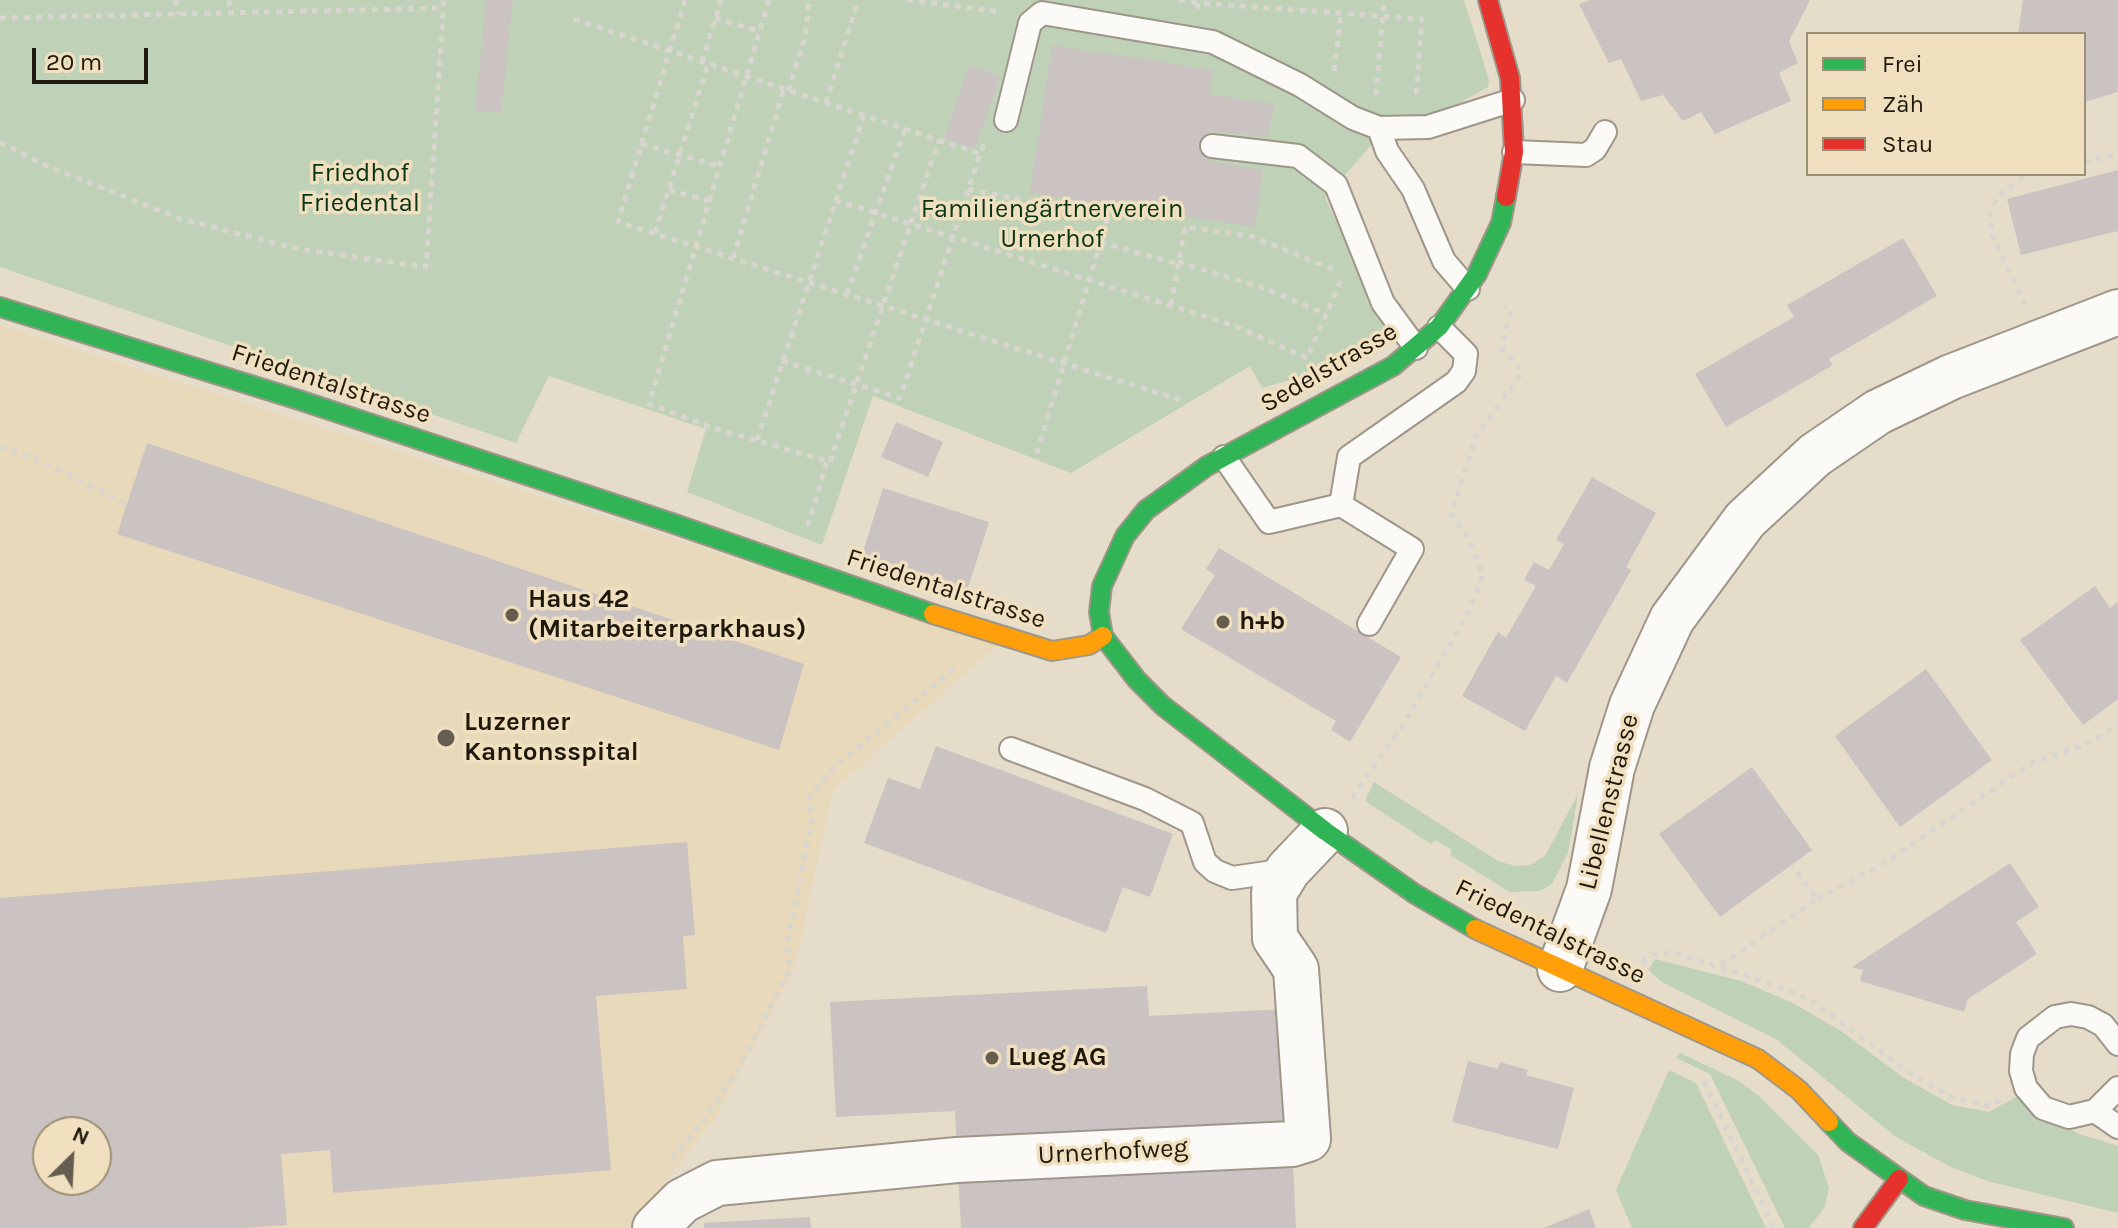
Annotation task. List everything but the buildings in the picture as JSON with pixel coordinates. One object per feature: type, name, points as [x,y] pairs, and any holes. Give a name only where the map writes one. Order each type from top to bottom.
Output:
[{"type":"main road","name":"Sedelstrasse","points":[[1103,636],[1099,602],[1125,536],[1146,510],[1178,484],[1224,457],[1368,382],[1416,348],[1439,327],[1468,289],[1501,223],[1514,152],[1513,100],[1503,45],[1488,0]]},
{"type":"main road","name":"Friedentalstrasse","points":[[0,307],[299,400],[640,512],[983,632],[1052,651],[1089,645],[1103,636],[1154,698],[1338,815],[1458,920],[1758,1059],[1799,1090],[1848,1142],[1899,1179],[1943,1204],[2064,1228]]},
{"type":"main road","points":[[1863,1228],[1899,1179]]},
{"type":"street","name":"Libellenstrasse","points":[[1560,969],[1589,889],[1612,768],[1632,705],[1672,619],[1736,530],[1777,487],[1815,455],[1878,412],[1951,377],[2118,312]]},
{"type":"street","points":[[1288,870],[1338,815]]},
{"type":"street","name":"Urnerhofweg","points":[[655,1228],[682,1201],[717,1183],[957,1160],[1292,1144],[1308,1139],[1296,969],[1275,938],[1274,893],[1288,870]]},
{"type":"lane","points":[[1006,120],[1030,23],[1042,13],[1195,38],[1226,48],[1300,85],[1353,118],[1379,128],[1428,127],[1513,100]]},
{"type":"lane","points":[[1379,128],[1387,151],[1413,189],[1444,261],[1468,289]]},
{"type":"lane","points":[[1514,152],[1586,155],[1595,149],[1605,132]]},
{"type":"lane","points":[[1212,146],[1298,156],[1336,185],[1383,303],[1416,348]]},
{"type":"lane","points":[[1341,505],[1349,457],[1456,382],[1464,371],[1466,354],[1439,327]]},
{"type":"lane","points":[[1224,457],[1269,522],[1341,505],[1412,549],[1369,624]]},
{"type":"lane","points":[[1011,749],[1145,799],[1192,823],[1205,862],[1215,871],[1232,878],[1288,870]]},
{"type":"lane","points":[[2118,1044],[2103,1025],[2088,1017],[2071,1014],[2055,1017],[2028,1038],[2022,1054],[2021,1071],[2026,1088],[2043,1108],[2056,1114],[2083,1116],[2095,1111],[2118,1088]]},
{"type":"lane","points":[[2095,1111],[2118,1127]]},
{"type":"path","points":[[176,0],[177,14]]},
{"type":"path","points":[[229,0],[230,12]]},
{"type":"path","points":[[0,142],[45,165],[181,219],[299,249],[426,267],[444,0]]},
{"type":"path","points":[[685,0],[618,222],[1180,400]]},
{"type":"path","points":[[655,233],[680,155],[721,0]]},
{"type":"path","points":[[769,0],[649,404],[830,462],[939,140]]},
{"type":"path","points":[[733,258],[805,37],[809,0]]},
{"type":"path","points":[[826,103],[858,0]]},
{"type":"path","points":[[907,0],[1035,16]]},
{"type":"path","points":[[976,9],[977,0]]},
{"type":"path","points":[[1179,0],[1422,19],[1415,103]]},
{"type":"path","points":[[1301,10],[1302,0]]},
{"type":"path","points":[[1375,105],[1384,0]]},
{"type":"path","points":[[1195,38],[1198,3]]},
{"type":"path","points":[[0,18],[443,8]]},
{"type":"path","points":[[1333,81],[1341,13]]},
{"type":"path","points":[[715,18],[759,31]]},
{"type":"path","points":[[574,19],[980,154]]},
{"type":"path","points":[[757,440],[864,115]]},
{"type":"path","points":[[782,361],[900,398],[980,154],[992,128],[1006,120]]},
{"type":"path","points":[[847,294],[905,129]]},
{"type":"path","points":[[641,144],[719,166]]},
{"type":"path","points":[[2086,162],[2118,154]]},
{"type":"path","points":[[2027,176],[1999,195],[1990,212],[1992,235],[2027,310]]},
{"type":"path","points":[[968,189],[1108,217],[1037,453]]},
{"type":"path","points":[[669,190],[709,201]]},
{"type":"path","points":[[835,200],[1235,326],[1307,358],[1347,264]]},
{"type":"path","points":[[1171,305],[1185,227],[1251,236],[1353,277]]},
{"type":"path","points":[[1100,242],[1264,288],[1326,314]]},
{"type":"path","points":[[1338,815],[1405,722],[1468,613],[1483,575],[1467,536],[1451,514],[1476,436],[1521,374],[1518,365],[1502,349],[1511,309],[1500,304]]},
{"type":"path","points":[[0,447],[41,461],[127,504]]},
{"type":"path","points":[[808,526],[827,461]]},
{"type":"path","points":[[661,1169],[700,1125],[740,1066],[790,969],[787,945],[812,820],[809,797],[834,767],[973,655],[983,632]]},
{"type":"path","points":[[1720,965],[1817,899],[1886,862],[2032,763],[2085,745],[2118,724]]},
{"type":"path","points":[[1791,865],[1817,899]]},
{"type":"path","points":[[1642,962],[1652,954],[1675,953],[1720,965],[1811,1000],[1911,1074],[1949,1096],[1988,1106],[2026,1088]]},
{"type":"path","points":[[1703,1078],[1774,1228]]},
{"type":"shaded area","name":"Luzerner Kantonsspital","points":[[0,325],[1000,643],[833,790],[794,970],[715,1119],[629,1228],[0,1228]]},
{"type":"green space","name":"Familiengärtnerverein Urnerhof","points":[[0,0],[1464,0],[1489,80],[1488,87],[1447,110],[1393,120],[1325,198],[1382,317],[1384,329],[1375,343],[1343,365],[1262,388],[1250,366],[1071,473],[873,396],[822,545],[687,492],[706,429],[549,376],[516,443],[0,267]]},
{"type":"green space","points":[[1374,782],[1498,861],[1515,866],[1530,865],[1545,856],[1578,794],[1568,853],[1552,884],[1540,891],[1510,892],[1450,855],[1452,850],[1435,840],[1431,844],[1365,801]]},
{"type":"green space","points":[[1655,959],[1741,981],[1793,1003],[1841,1031],[1904,1078],[1952,1105],[1989,1112],[2020,1095],[2045,1117],[2079,1134],[2118,1146],[2118,1213],[1987,1181],[1949,1166],[1896,1137],[1776,1039],[1660,981],[1649,970]]},
{"type":"green space","points":[[1680,1053],[1737,1080],[1758,1095],[1818,1155],[1829,1188],[1825,1206],[1809,1228],[1785,1228],[1710,1074],[1676,1058]]},
{"type":"green space","points":[[1669,1070],[1696,1083],[1766,1228],[1632,1228],[1616,1190]]},
{"type":"traffic: fast","points":[[1475,929],[1415,894],[1325,831],[1163,706],[1137,680],[1103,636],[1099,612],[1102,586],[1125,536],[1146,510],[1207,466],[1393,366],[1439,327],[1477,274],[1501,223],[1506,197]]},
{"type":"traffic: fast","points":[[0,307],[299,400],[669,522],[933,614]]},
{"type":"traffic: fast","points":[[1829,1122],[1848,1142],[1924,1196],[1965,1210],[2064,1228]]},
{"type":"traffic: slow","points":[[933,614],[1052,651],[1089,645],[1103,636]]},
{"type":"traffic: slow","points":[[1475,929],[1758,1059],[1799,1090],[1829,1122]]},
{"type":"traffic: jam","points":[[1488,0],[1510,78],[1514,152],[1506,197]]},
{"type":"traffic: jam","points":[[1863,1228],[1899,1179]]},
{"type":"place","name":"Haus 42 (Mitarbeiterparkhaus)","points":[[512,615]]},
{"type":"place","name":"h+b","points":[[1223,622]]},
{"type":"place","name":"Luzerner Kantonsspital","points":[[446,738]]},
{"type":"place","name":"Lueg AG","points":[[992,1058]]},
{"type":"park label","name":"Friedhof Friedental","points":[[360,189]]}]
